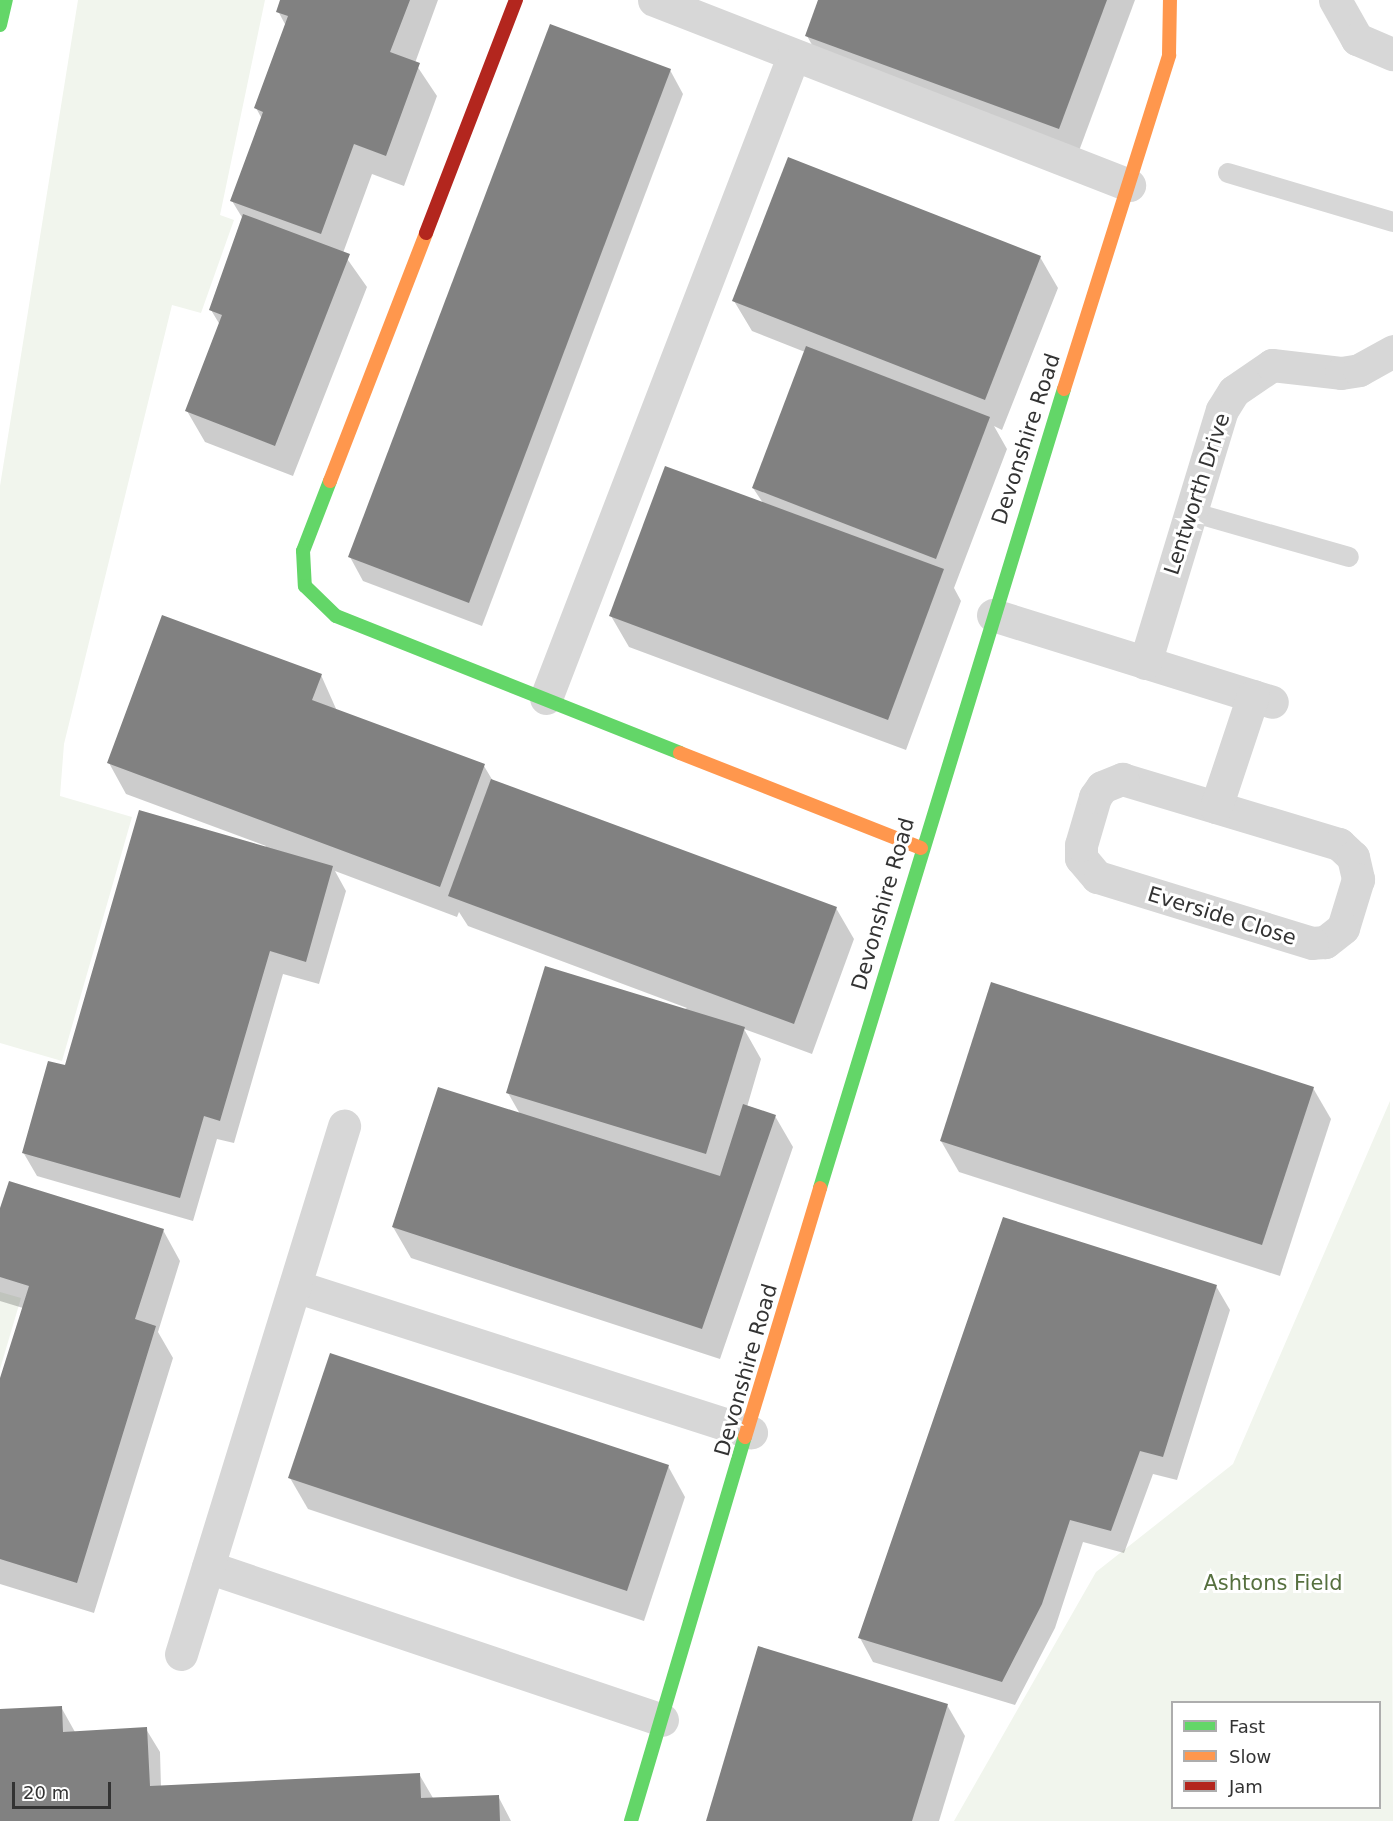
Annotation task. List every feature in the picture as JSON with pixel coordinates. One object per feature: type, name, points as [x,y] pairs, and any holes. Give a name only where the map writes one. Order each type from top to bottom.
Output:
[{"type":"main road","points":[[0,25],[6,0]]},
{"type":"main road","points":[[516,0],[303,551],[305,585],[336,616],[921,848]]},
{"type":"main road","name":"Devonshire Road","points":[[631,1821],[751,1432],[921,848],[1169,55],[1170,0]]},
{"type":"street","points":[[654,0],[793,57],[1129,185]]},
{"type":"street","points":[[1335,0],[1357,39],[1393,54]]},
{"type":"street","points":[[546,698],[793,57]]},
{"type":"street","name":"Lentworth Drive","points":[[1145,663],[1222,410],[1252,374],[1272,365],[1295,364],[1359,370],[1393,351]]},
{"type":"street","points":[[993,615],[1262,699],[1216,807]]},
{"type":"street","name":"Everside Close","points":[[1112,781],[1216,807],[1339,844],[1353,857],[1358,879],[1337,936],[1301,940],[1097,877],[1081,858],[1095,796],[1112,781]]},
{"type":"street","points":[[181,1654],[344,1126]]},
{"type":"street","points":[[295,1286],[751,1432]]},
{"type":"street","points":[[208,1567],[662,1720]]},
{"type":"lane","points":[[1228,173],[1393,222]]},
{"type":"lane","points":[[1191,512],[1348,557]]},
{"type":"green space","points":[[78,0],[265,0],[220,215],[234,220],[201,313],[172,305],[64,744],[60,796],[132,817],[62,1061],[0,1043],[0,486]]},
{"type":"green space","name":"Ashtons Field","points":[[1390,1101],[1393,1821],[954,1821],[1096,1572],[1233,1464]]},
{"type":"green space","points":[[0,1292],[21,1298],[0,1369]]},
{"type":"building","points":[[280,0],[410,0],[390,52],[420,63],[386,156],[354,144],[321,234],[230,201],[263,112],[254,108],[288,16],[276,12]]},
{"type":"building","points":[[818,0],[1107,0],[1059,129],[805,36]]},
{"type":"building","points":[[550,24],[671,69],[469,603],[348,557]]},
{"type":"building","points":[[788,157],[1041,256],[985,400],[732,301]]},
{"type":"building","points":[[243,214],[350,254],[275,446],[185,411],[222,315],[209,310]]},
{"type":"building","points":[[806,346],[990,417],[936,559],[752,488]]},
{"type":"building","points":[[665,466],[944,569],[888,720],[609,616]]},
{"type":"building","points":[[162,615],[322,674],[312,700],[485,764],[440,887],[107,763]]},
{"type":"building","points":[[491,779],[837,907],[794,1024],[448,896]]},
{"type":"building","points":[[139,810],[333,866],[306,962],[270,951],[220,1121],[204,1116],[180,1198],[22,1153],[48,1061],[65,1065]]},
{"type":"building","points":[[545,966],[745,1027],[706,1154],[506,1093]]},
{"type":"building","points":[[991,982],[1314,1087],[1262,1245],[940,1141]]},
{"type":"building","points":[[438,1087],[720,1176],[743,1104],[776,1115],[702,1329],[392,1227]]},
{"type":"building","points":[[9,1181],[164,1229],[135,1319],[156,1326],[77,1583],[0,1559],[0,1378],[29,1286],[0,1277],[0,1208]]},
{"type":"building","points":[[1003,1217],[1217,1285],[1163,1457],[1140,1451],[1111,1531],[1070,1520],[1042,1604],[1002,1682],[858,1638]]},
{"type":"building","points":[[330,1353],[669,1465],[627,1591],[288,1478]]},
{"type":"building","points":[[758,1646],[948,1704],[912,1821],[706,1821]]},
{"type":"building","points":[[62,1706],[63,1732],[147,1727],[150,1786],[420,1773],[421,1798],[499,1795],[500,1821],[0,1821],[0,1709]]},
{"type":"traffic: fast","points":[[0,25],[6,0]]},
{"type":"traffic: fast","points":[[820,1188],[1064,389]]},
{"type":"traffic: fast","points":[[330,481],[303,551],[305,586],[336,616],[680,753]]},
{"type":"traffic: fast","points":[[631,1821],[745,1437]]},
{"type":"traffic: slow","points":[[1064,389],[1169,55],[1170,0]]},
{"type":"traffic: slow","points":[[330,481],[426,233]]},
{"type":"traffic: slow","points":[[680,753],[921,848]]},
{"type":"traffic: slow","points":[[745,1437],[820,1188]]},
{"type":"traffic: jam","points":[[426,233],[516,0]]}]
